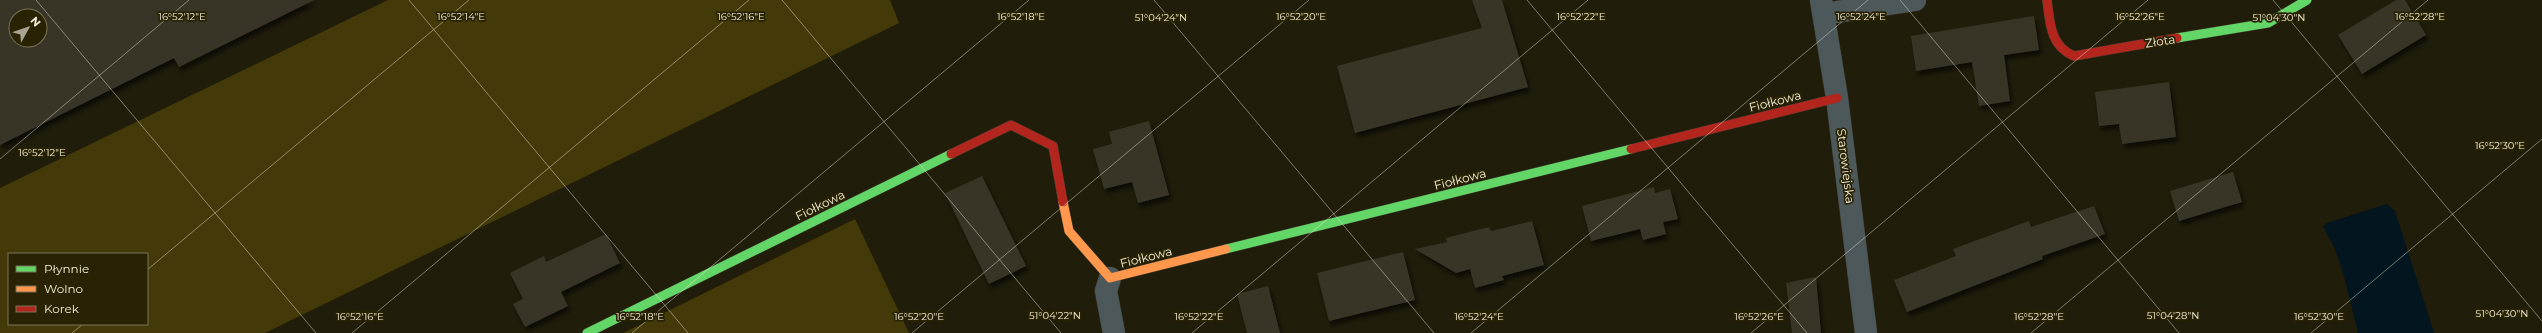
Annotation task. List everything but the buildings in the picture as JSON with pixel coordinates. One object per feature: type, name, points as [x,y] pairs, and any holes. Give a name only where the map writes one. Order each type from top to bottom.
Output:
[{"type":"street","points":[[1823,7],[1915,0]]},
{"type":"street","name":"Złota","points":[[2047,0],[2054,43],[2064,53],[2074,56],[2268,23],[2307,0]]},
{"type":"street","name":"Starowiejska","points":[[1823,7],[1837,98],[1866,333]]},
{"type":"street","name":"Fiołkowa","points":[[587,333],[1011,125],[1053,146],[1069,231],[1110,278],[1837,98]]},
{"type":"street","points":[[1110,278],[1106,291],[1114,333]]},
{"type":"shaded area","points":[[388,0],[890,0],[899,23],[265,333],[0,333],[0,188]]},
{"type":"shaded area","points":[[855,219],[909,333],[623,333]]},
{"type":"water","points":[[2387,204],[2395,211],[2434,333],[2358,333],[2344,276],[2335,249],[2323,227],[2327,223]]},
{"type":"traffic: fast","points":[[2177,38],[2268,23],[2307,0]]},
{"type":"traffic: fast","points":[[1226,249],[1631,149]]},
{"type":"traffic: fast","points":[[587,333],[951,154]]},
{"type":"traffic: slow","points":[[1063,202],[1069,231],[1110,278],[1226,249]]},
{"type":"traffic: jam","points":[[2047,0],[2051,25],[2056,40],[2066,52],[2074,56],[2177,38]]},
{"type":"traffic: jam","points":[[1631,149],[1837,98]]},
{"type":"traffic: jam","points":[[951,154],[1011,125],[1053,146],[1063,202]]}]
